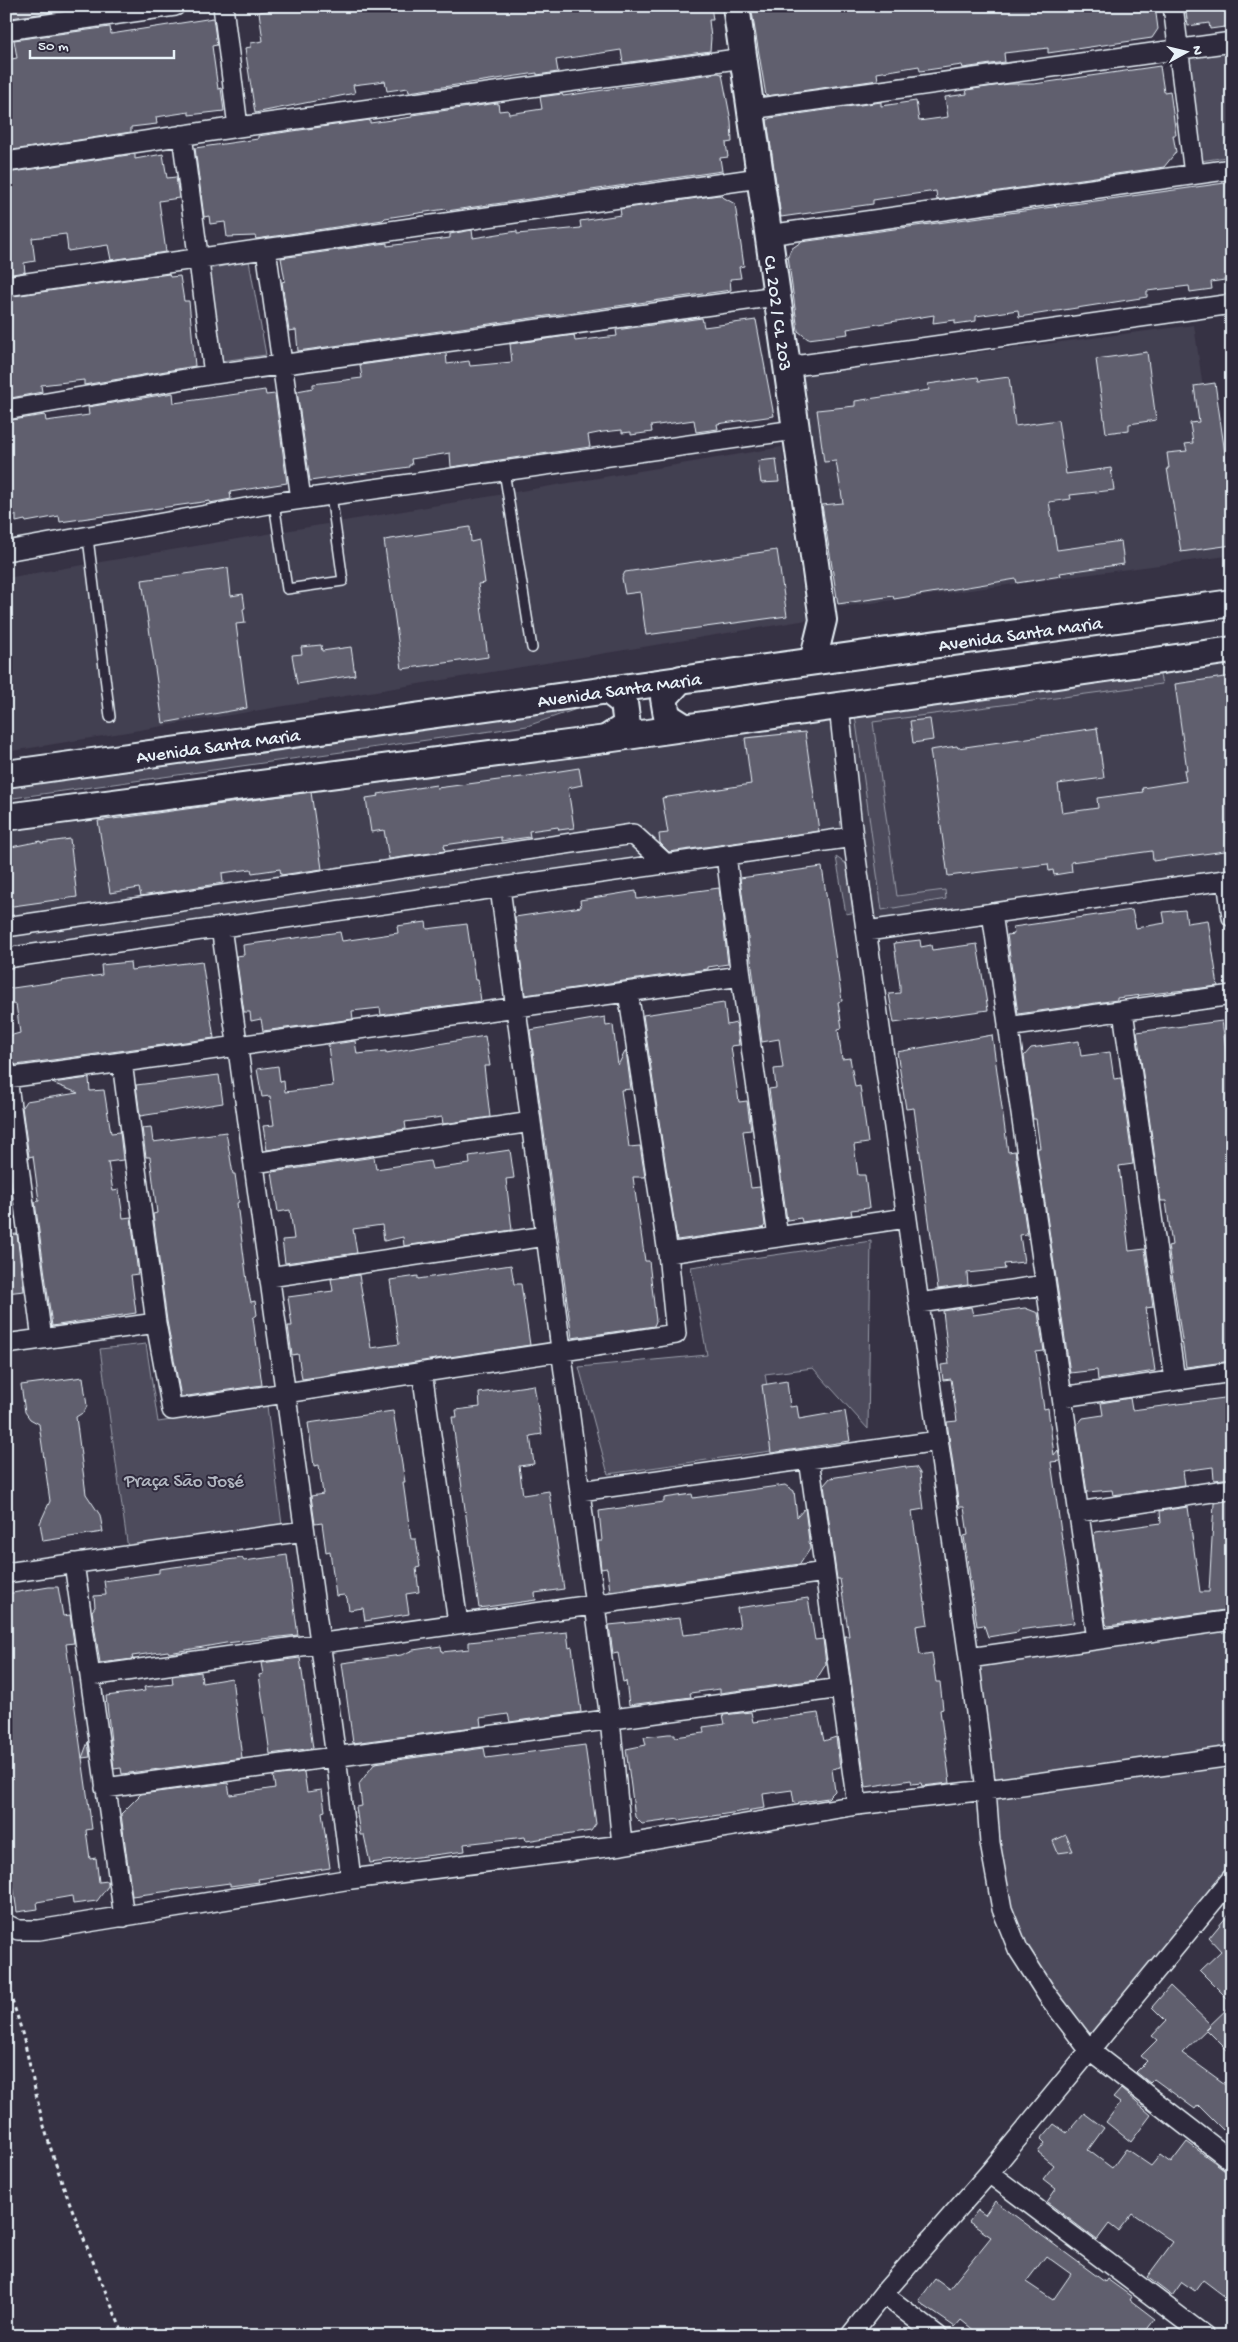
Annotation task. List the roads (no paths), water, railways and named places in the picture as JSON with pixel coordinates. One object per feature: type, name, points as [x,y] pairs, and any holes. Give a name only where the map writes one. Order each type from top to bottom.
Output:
[{"type":"main road","name":"CL 202 / CL 203","points":[[736,6],[823,620]]},
{"type":"main road","name":"Avenida Santa Maria","points":[[6,774],[1232,602]]},
{"type":"main road","points":[[813,661],[823,620],[860,655]]},
{"type":"main road","points":[[6,817],[606,739],[1232,650]]},
{"type":"main road","points":[[681,679],[664,698],[666,716],[686,728]]},
{"type":"main road","points":[[606,689],[624,703],[627,725],[606,739]]},
{"type":"street","points":[[223,6],[238,127]]},
{"type":"street","points":[[1172,6],[1194,174]]},
{"type":"street","points":[[6,30],[168,7]]},
{"type":"street","points":[[751,109],[1232,42]]},
{"type":"street","points":[[6,162],[238,127],[744,58]]},
{"type":"street","points":[[182,135],[214,374]]},
{"type":"street","points":[[768,235],[1232,169]]},
{"type":"street","points":[[6,286],[760,178]]},
{"type":"street","points":[[266,249],[301,499]]},
{"type":"street","points":[[6,410],[214,374],[776,296]]},
{"type":"street","points":[[787,367],[1232,304]]},
{"type":"street","points":[[6,551],[88,538],[274,503],[795,430]]},
{"type":"street","points":[[839,706],[853,837],[969,1658],[986,1790],[990,1843],[1002,1909],[1018,1949],[1048,1996],[1090,2051],[1232,2161]]},
{"type":"street","points":[[6,927],[633,834],[666,864]]},
{"type":"street","points":[[6,958],[853,837]]},
{"type":"street","points":[[726,855],[741,976],[778,1236]]},
{"type":"street","points":[[867,930],[1229,879],[1232,917]]},
{"type":"street","points":[[500,888],[610,1719],[622,1845]]},
{"type":"street","points":[[992,913],[1097,1639]]},
{"type":"street","points":[[221,927],[336,1757],[351,1879]]},
{"type":"street","points":[[42,1339],[7,1074],[122,1062],[741,976]]},
{"type":"street","points":[[122,1062],[156,1323],[172,1410],[676,1334],[668,1253],[628,992]]},
{"type":"street","points":[[1008,1027],[1232,995]]},
{"type":"street","points":[[1123,1011],[1175,1380]]},
{"type":"street","points":[[254,1163],[531,1122]]},
{"type":"street","points":[[668,1253],[906,1218]]},
{"type":"street","points":[[269,1277],[546,1236]]},
{"type":"street","points":[[918,1304],[1046,1285]]},
{"type":"street","points":[[6,1344],[156,1323]]},
{"type":"street","points":[[422,1372],[458,1623]]},
{"type":"street","points":[[1062,1397],[1232,1372]]},
{"type":"street","points":[[580,1491],[938,1441]]},
{"type":"street","points":[[809,1459],[858,1804]]},
{"type":"street","points":[[1078,1512],[1232,1489]]},
{"type":"street","points":[[6,1573],[304,1531]]},
{"type":"street","points":[[74,1563],[124,1917]]},
{"type":"street","points":[[90,1676],[826,1572]]},
{"type":"street","points":[[969,1658],[1232,1620]]},
{"type":"street","points":[[106,1788],[841,1688]]},
{"type":"street","points":[[6,1924],[18,1930],[39,1930],[351,1879],[622,1845],[858,1804],[986,1790],[1232,1756]]},
{"type":"street","points":[[850,2336],[883,2294],[989,2172],[1090,2051],[1232,1878]]},
{"type":"street","points":[[989,2172],[1205,2336]]},
{"type":"street","points":[[883,2294],[938,2336]]},
{"type":"lane","points":[[504,471],[532,648]]},
{"type":"lane","points":[[274,503],[287,589],[296,588],[343,581],[331,495]]},
{"type":"lane","points":[[88,538],[110,717]]},
{"type":"park label","name":"Praça São José","points":[[184,1479]]}]
